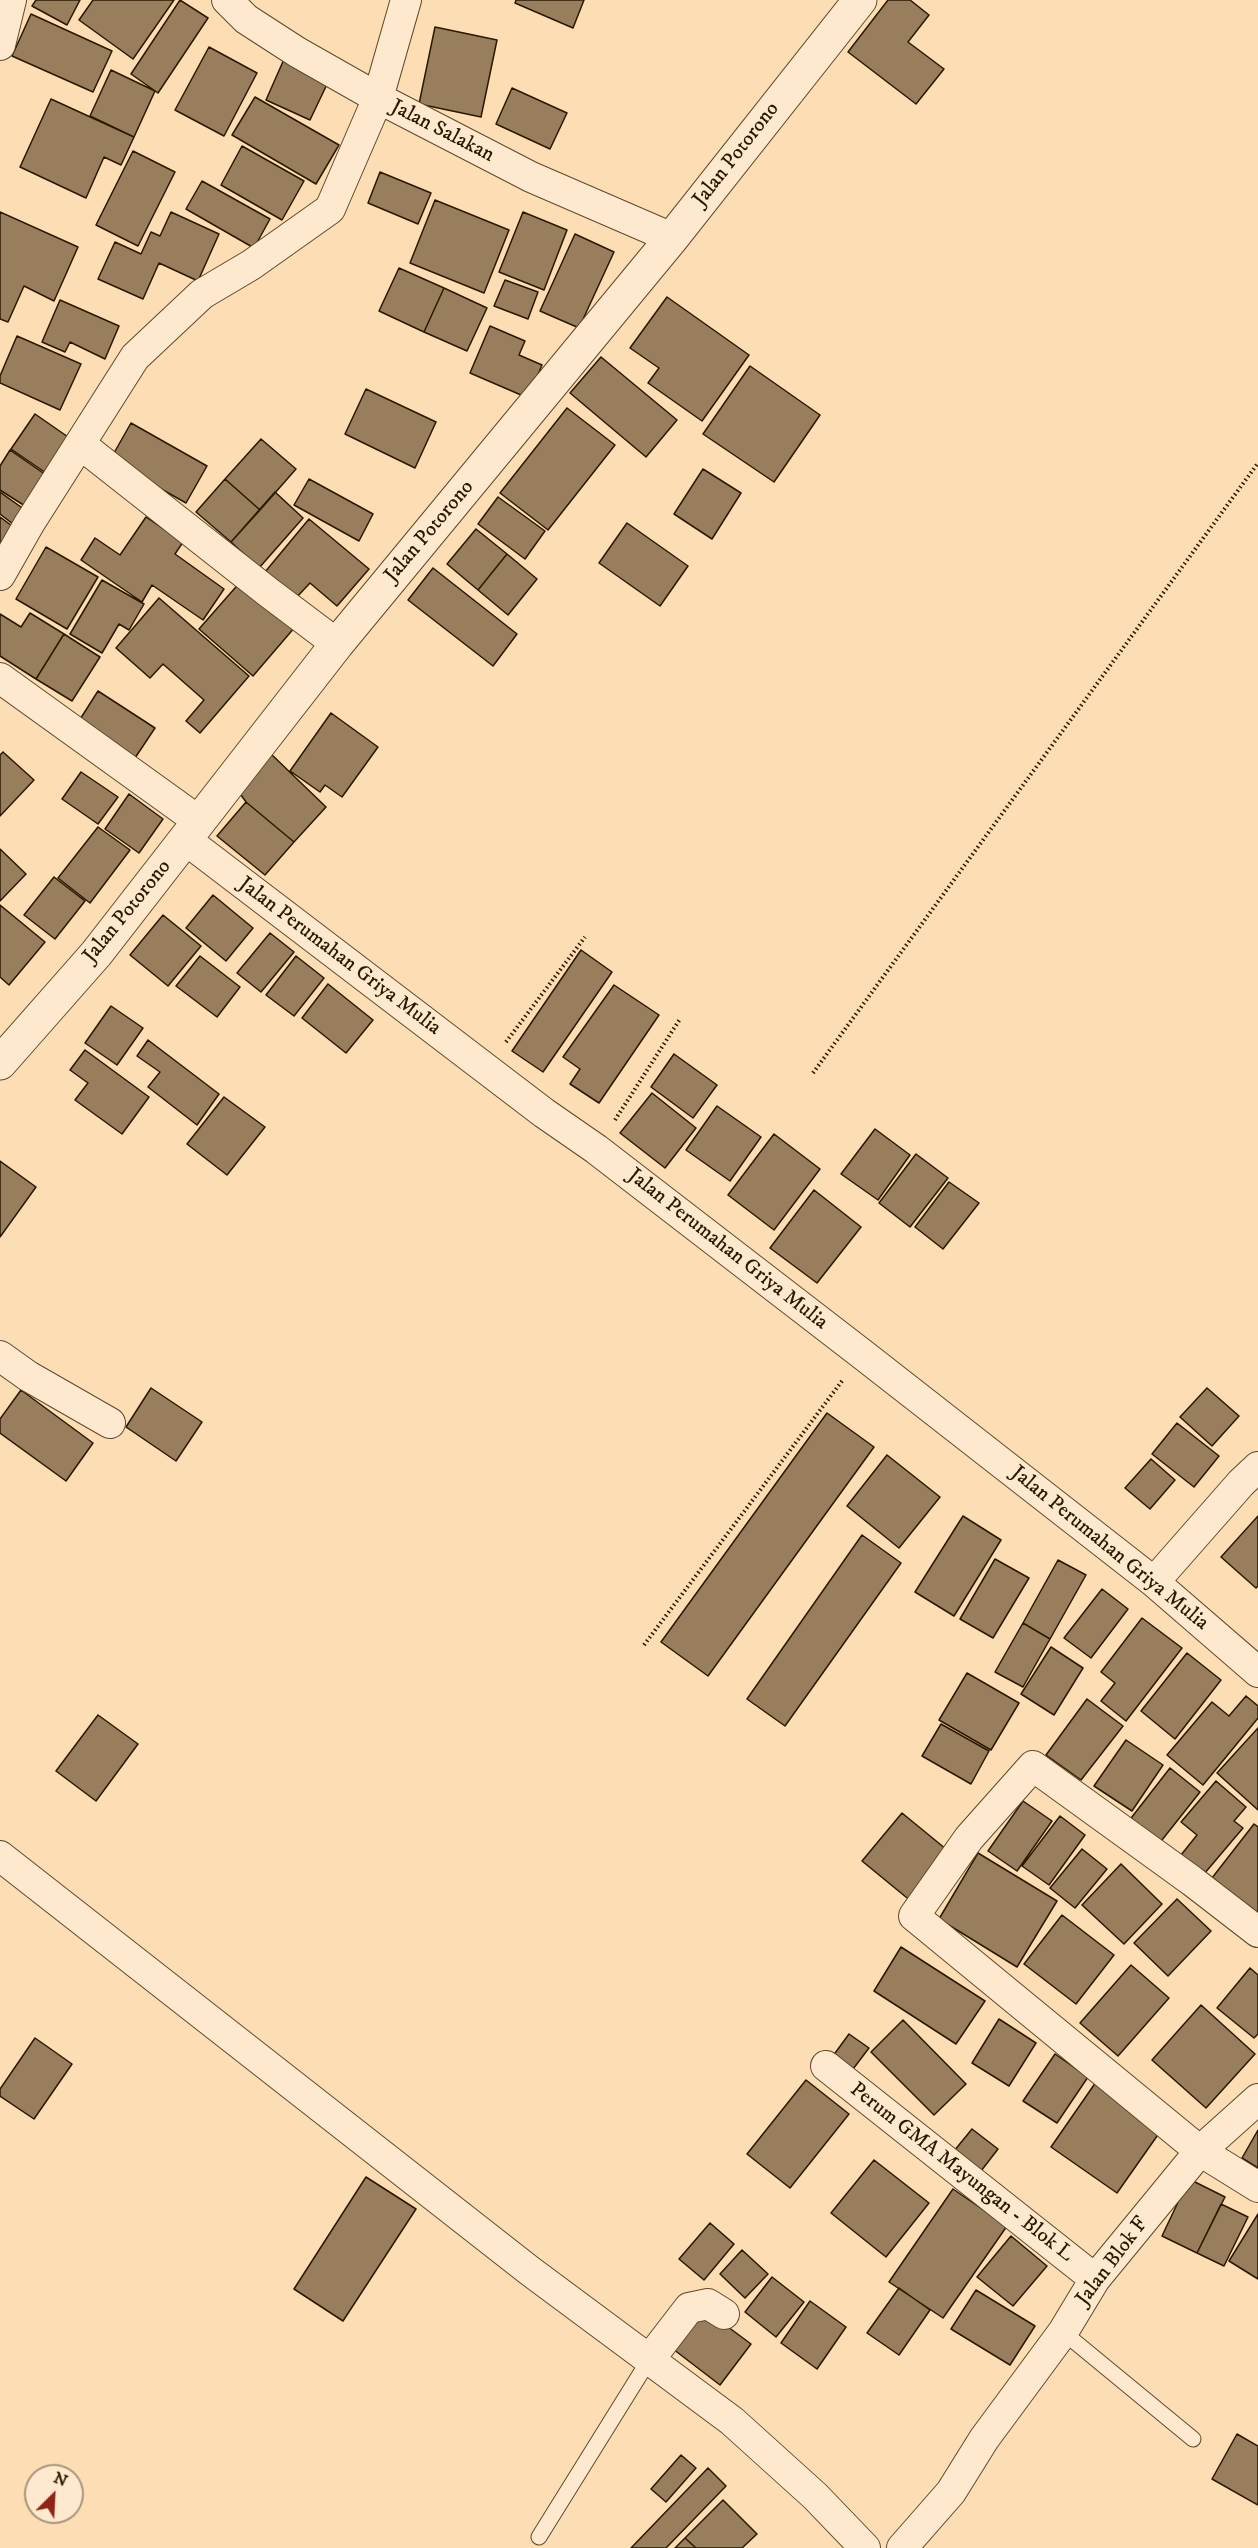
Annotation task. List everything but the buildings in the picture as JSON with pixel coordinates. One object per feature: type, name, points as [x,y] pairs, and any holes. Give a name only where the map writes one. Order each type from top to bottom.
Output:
[{"type":"street","points":[[0,45],[11,0]]},
{"type":"street","name":"Jalan Salakan","points":[[227,0],[246,19],[297,52],[378,98],[531,177],[672,238]]},
{"type":"street","points":[[0,575],[29,524],[135,357],[202,294],[251,266],[330,209],[378,98],[406,0]]},
{"type":"street","name":"Jalan Potorono","points":[[5,1049],[96,954],[337,644],[672,238],[860,0]]},
{"type":"street","points":[[80,444],[337,644]]},
{"type":"street","name":"Jalan Perumahan Griya Mulia","points":[[0,678],[486,1068],[596,1149],[1154,1582],[1258,1672]]},
{"type":"street","points":[[0,1356],[28,1376],[110,1423]]},
{"type":"street","points":[[1154,1582],[1241,1483],[1258,1467]]},
{"type":"street","points":[[1258,1932],[1192,1881],[1033,1766],[969,1838],[914,1916],[1200,2151],[1258,2187]]},
{"type":"street","points":[[0,1856],[520,2264],[732,2421],[815,2496],[865,2548]]},
{"type":"street","name":"Perum GMA Mayungan - Blok L","points":[[826,2066],[1095,2279]]},
{"type":"street","name":"Jalan Blok F","points":[[902,2548],[951,2492],[984,2439],[1063,2332],[1095,2279],[1200,2151],[1258,2099]]},
{"type":"street","points":[[649,2360],[689,2308],[708,2304],[723,2314]]},
{"type":"lane","points":[[1063,2332],[1193,2439]]},
{"type":"lane","points":[[539,2537],[649,2360]]},
{"type":"path","points":[[813,1073],[1258,463]]},
{"type":"path","points":[[486,1068],[585,937]]},
{"type":"path","points":[[596,1149],[680,1019]]},
{"type":"path","points":[[644,1645],[862,1354]]}]
